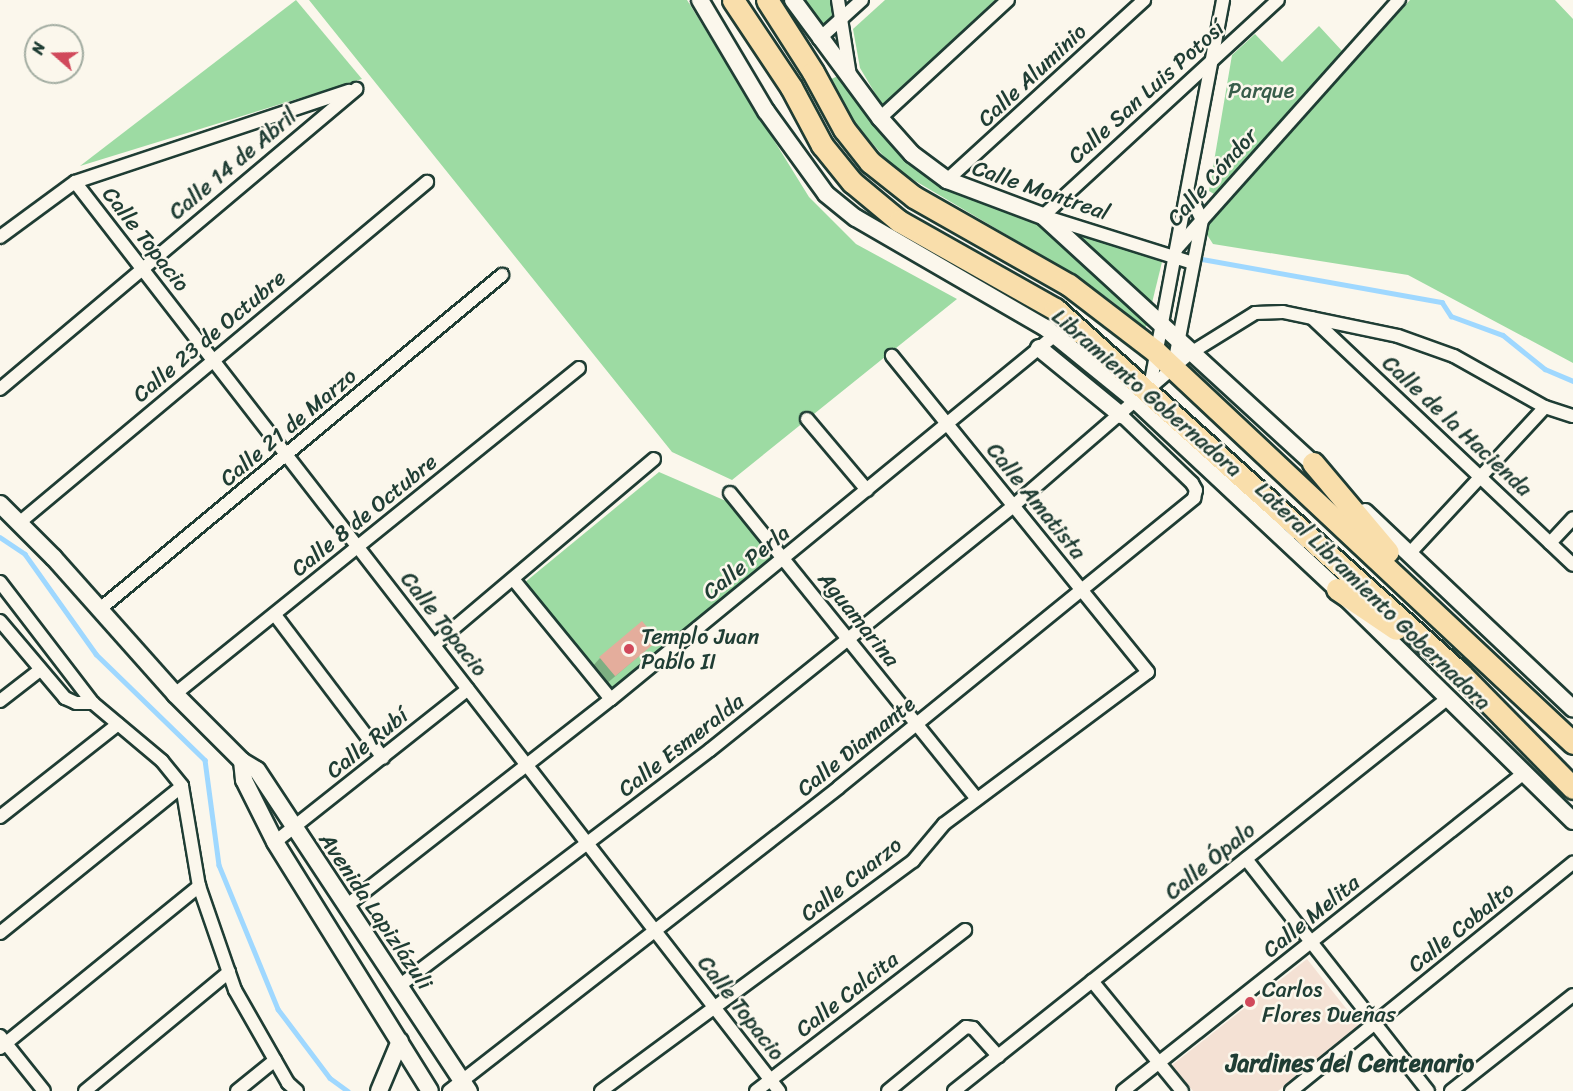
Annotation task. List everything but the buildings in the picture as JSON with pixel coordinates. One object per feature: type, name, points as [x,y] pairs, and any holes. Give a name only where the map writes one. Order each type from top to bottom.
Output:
[{"type":"highway","name":"Libramiento Gobernadora","points":[[733,0],[791,87],[822,145],[852,182],[899,220],[1055,309],[1143,397],[1460,673],[1573,788]]},
{"type":"highway","name":"Libramiento Gobernadora","points":[[767,0],[813,72],[844,129],[870,162],[914,197],[1069,285],[1155,351],[1571,739]]},
{"type":"highway","points":[[1313,464],[1455,630]]},
{"type":"highway","points":[[1337,589],[1460,673]]},
{"type":"street","name":"Lateral Libramiento Gobernadora","points":[[700,0],[788,145],[826,194],[856,218],[1055,335],[1143,397],[1573,821]]},
{"type":"street","points":[[793,0],[819,39],[850,77]]},
{"type":"street","name":"Calle Montreal","points":[[838,0],[850,77],[880,118],[912,154],[948,180],[1043,216],[1175,254],[1193,263]]},
{"type":"street","points":[[819,39],[862,0]]},
{"type":"street","points":[[880,118],[1008,0]]},
{"type":"street","name":"Calle Aluminio","points":[[948,180],[1144,0]]},
{"type":"street","points":[[1143,397],[1155,351],[1188,191],[1222,0]]},
{"type":"street","name":"Calle San Luis Potosí","points":[[1043,216],[1278,0]]},
{"type":"street","name":"Calle Cóndor","points":[[1175,254],[1202,220],[1399,0]]},
{"type":"street","name":"Calle 14 de Abril","points":[[0,388],[356,89],[75,182]]},
{"type":"street","points":[[0,237],[75,182]]},
{"type":"street","name":"Calle Topacio","points":[[75,182],[779,1091]]},
{"type":"street","name":"Calle 23 de Octubre","points":[[19,523],[427,182]]},
{"type":"street","points":[[1183,348],[1193,263],[1202,220],[1188,191]]},
{"type":"street","points":[[1043,216],[1160,327],[1313,464],[1573,708]]},
{"type":"street","name":"Calle 21 de Marzo","points":[[100,609],[502,276]]},
{"type":"street","name":"Calle Esmeralda","points":[[399,986],[587,843],[848,639],[1013,506],[1143,397],[1173,369],[1183,348],[1255,313],[1283,312],[1398,336],[1454,356],[1545,407],[1573,416]]},
{"type":"street","name":"Calle de la Hacienda","points":[[1312,318],[1573,565]]},
{"type":"street","name":"Calle Perla","points":[[346,906],[611,699],[1055,335]]},
{"type":"street","points":[[1039,348],[1121,415]]},
{"type":"street","name":"Calle Amatista","points":[[892,356],[1148,672]]},
{"type":"street","name":"Calle 8 de Octubre","points":[[175,694],[579,368]]},
{"type":"street","points":[[1409,554],[1545,407]]},
{"type":"street","name":"Calle Diamante","points":[[460,1088],[917,724],[1194,498],[1196,490],[1121,415]]},
{"type":"street","points":[[807,419],[867,490]]},
{"type":"street","points":[[434,645],[654,459]]},
{"type":"street","name":"Aguamarina","points":[[730,493],[977,799]]},
{"type":"street","name":"Avenida Lapizlázuli","points":[[0,504],[100,609],[175,694],[242,761],[257,770],[292,829],[399,986],[460,1088]]},
{"type":"street","points":[[1550,543],[1573,518]]},
{"type":"street","points":[[513,579],[611,699]]},
{"type":"street","points":[[0,582],[93,703],[162,761],[182,786],[199,886],[229,972],[275,1060],[297,1091]]},
{"type":"street","points":[[275,615],[383,758]]},
{"type":"street","points":[[0,621],[65,698],[76,704],[93,703]]},
{"type":"street","points":[[0,702],[40,670]]},
{"type":"street","name":"Calle Cuarzo","points":[[601,1091],[913,861],[944,824],[1148,672]]},
{"type":"street","name":"Calle Rubí","points":[[275,842],[468,689]]},
{"type":"street","name":"Calle Ópalo","points":[[954,1091],[1448,698]]},
{"type":"street","points":[[0,817],[118,724]]},
{"type":"street","name":"Avenida Lapizlázuli","points":[[242,761],[244,780],[275,842],[430,1091]]},
{"type":"street","name":"Calle Melita","points":[[1123,1091],[1524,773]]},
{"type":"street","points":[[0,933],[182,786]]},
{"type":"street","points":[[1246,859],[1428,1091]]},
{"type":"street","name":"Calle Cobalto","points":[[1292,1091],[1573,863]]},
{"type":"street","points":[[44,1091],[2,1043],[199,886]]},
{"type":"street","name":"Calle Calcita","points":[[756,1091],[964,930]]},
{"type":"street","points":[[85,1091],[229,972]]},
{"type":"street","points":[[1092,981],[1182,1091]]},
{"type":"street","points":[[1451,1091],[1573,995]]},
{"type":"street","points":[[888,1091],[966,1027],[972,1028],[998,1056]]},
{"type":"street","points":[[379,1091],[400,1041]]},
{"type":"street","points":[[237,1091],[275,1060]]},
{"type":"shaded area","points":[[1307,959],[1360,1026],[1278,1091],[1193,1091],[1172,1065]]},
{"type":"green space","points":[[296,0],[362,79],[80,166]]},
{"type":"green space","points":[[309,0],[687,0],[809,197],[856,244],[957,299],[732,480],[672,452]]},
{"type":"green space","points":[[803,0],[832,0],[836,15],[821,26]]},
{"type":"green space","points":[[885,0],[995,0],[882,105],[860,68],[853,29]]},
{"type":"green space","points":[[1410,0],[1555,0],[1573,19],[1573,363],[1408,275],[1213,244],[1204,230]]},
{"type":"green space","name":"Parque","points":[[1319,26],[1343,52],[1214,194],[1209,191],[1232,55],[1255,34],[1282,62]]},
{"type":"green space","points":[[838,76],[897,149],[949,189],[1043,227],[1147,325],[1144,329],[1113,302],[1070,272],[895,169],[849,117],[829,80]]},
{"type":"green space","points":[[1072,231],[1162,262],[1150,311]]},
{"type":"green space","points":[[659,472],[726,501],[774,558],[612,691],[524,583]]},
{"type":"waterway","points":[[1202,259],[1442,302],[1451,316],[1503,335],[1545,369],[1573,381]]},
{"type":"waterway","points":[[0,537],[25,554],[96,654],[205,760],[219,865],[278,1009],[330,1078],[348,1091]]},
{"type":"place","name":"Templo Juan Pablo II","points":[[629,649]]},
{"type":"place","name":"Carlos Flores Dueñas","points":[[1250,1002]]},
{"type":"district","name":"Jardines del Centenario","points":[[1350,1064]]}]
